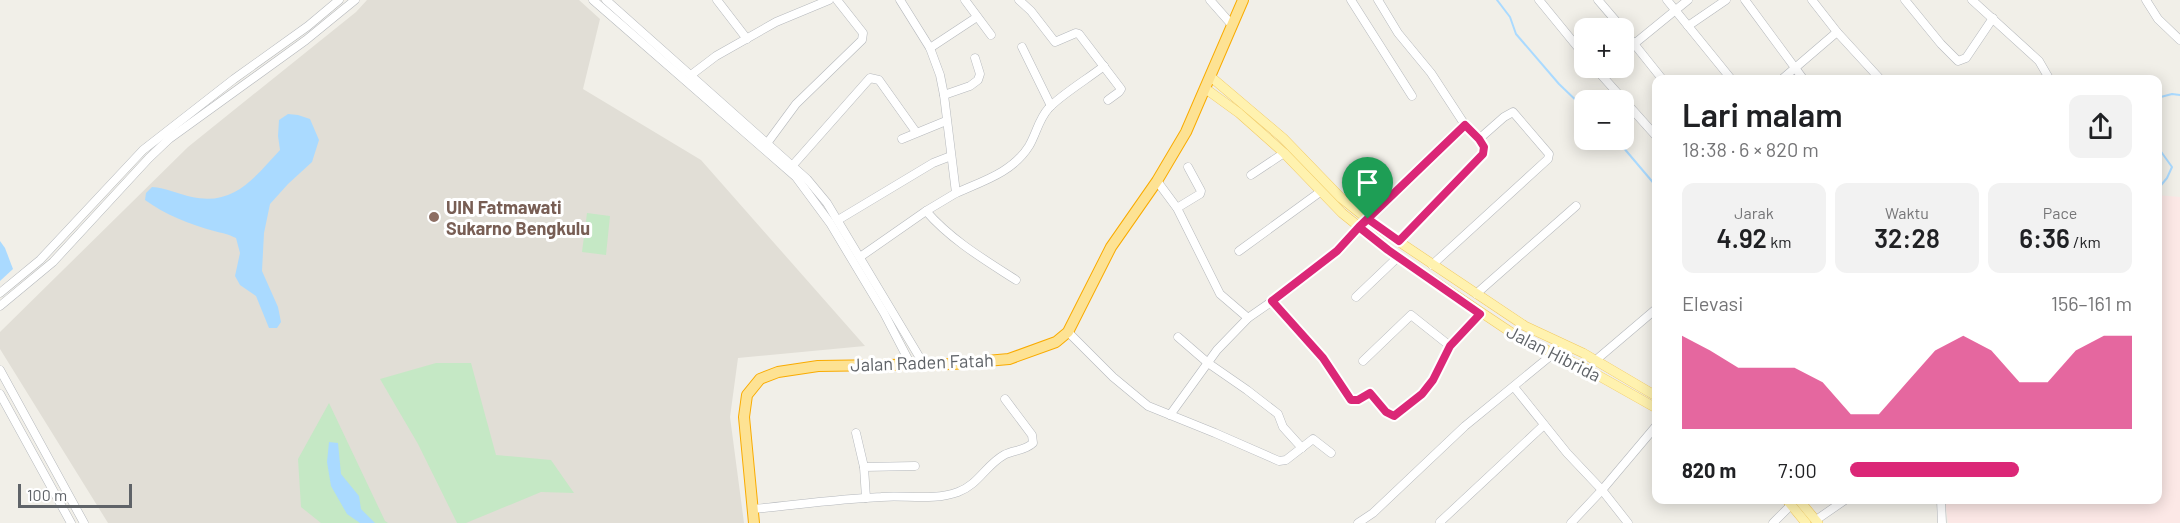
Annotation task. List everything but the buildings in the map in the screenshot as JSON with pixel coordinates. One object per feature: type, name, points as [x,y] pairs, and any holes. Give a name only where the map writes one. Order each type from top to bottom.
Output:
[{"type":"highway","points":[[1068,332],[1111,247],[1157,181],[1186,132],[1244,0]]},
{"type":"highway","name":"Jalan Raden Fatah","points":[[754,523],[744,417],[747,395],[760,379],[778,372],[818,366],[964,363],[1009,359],[1056,342],[1068,332]]},
{"type":"main road","points":[[1211,77],[1283,138],[1341,198],[1432,265],[1525,326],[1596,360],[1652,394]]},
{"type":"main road","name":"Jalan Hibrida","points":[[1206,89],[1239,113],[1284,153],[1320,192],[1359,227],[1398,257],[1480,314],[1515,335],[1586,368],[1652,404]]},
{"type":"main road","points":[[1794,504],[1806,523]]},
{"type":"main road","points":[[1796,504],[1817,522]]},
{"type":"street","points":[[0,293],[40,260],[156,139],[308,26],[339,0]]},
{"type":"street","points":[[0,306],[53,262],[149,158],[169,140],[306,40],[355,0]]},
{"type":"street","points":[[606,0],[691,75],[704,93],[768,142],[828,203],[923,363]]},
{"type":"street","points":[[717,0],[747,39]]},
{"type":"street","points":[[691,75],[716,56],[787,16],[829,0]]},
{"type":"street","points":[[768,142],[796,104],[862,40],[863,33],[837,0]]},
{"type":"street","points":[[900,0],[930,48],[940,75],[956,193]]},
{"type":"street","points":[[965,0],[991,35]]},
{"type":"street","points":[[1019,0],[1031,11],[1055,42],[1078,33],[1121,90],[1108,100]]},
{"type":"street","points":[[1210,0],[1232,25]]},
{"type":"street","points":[[1351,0],[1412,96]]},
{"type":"street","points":[[1378,0],[1398,33],[1431,73],[1465,125],[1484,147],[1483,154],[1399,241]]},
{"type":"street","points":[[1539,0],[1574,43]]},
{"type":"street","points":[[1598,0],[1613,18]]},
{"type":"street","points":[[1667,0],[1728,75]]},
{"type":"street","points":[[1659,75],[1634,43],[1688,0]]},
{"type":"street","points":[[1688,26],[1726,0]]},
{"type":"street","points":[[1745,0],[1800,75]]},
{"type":"street","points":[[1812,0],[1837,32],[1876,75]]},
{"type":"street","points":[[1905,0],[1958,61],[1966,58],[1993,18]]},
{"type":"street","points":[[1972,0],[2040,61],[2047,75]]},
{"type":"street","points":[[2146,0],[2158,19],[2180,40]]},
{"type":"street","points":[[596,1],[704,93],[796,177],[828,221],[884,313],[910,363]]},
{"type":"street","points":[[930,48],[977,17]]},
{"type":"street","points":[[1787,75],[1837,32]]},
{"type":"street","points":[[1022,47],[1051,106]]},
{"type":"street","points":[[944,95],[970,86],[978,80],[980,74],[975,58]]},
{"type":"street","points":[[860,257],[956,193],[991,178],[1015,164],[1023,156],[1051,106],[1104,66]]},
{"type":"street","points":[[793,165],[870,78],[879,80],[916,132]]},
{"type":"street","points":[[1608,78],[1652,131]]},
{"type":"street","points":[[1432,265],[1550,156],[1513,112],[1479,139]]},
{"type":"street","points":[[902,139],[946,121]]},
{"type":"street","points":[[1170,415],[1217,350],[1248,318],[1337,251],[1465,125]]},
{"type":"street","points":[[1251,175],[1284,153]]},
{"type":"street","points":[[828,221],[933,163],[951,156]]},
{"type":"street","points":[[1177,208],[1200,194],[1201,191],[1188,167]]},
{"type":"street","points":[[1157,181],[1177,208],[1220,294],[1248,318]]},
{"type":"street","points":[[1239,251],[1320,192]]},
{"type":"street","points":[[1476,294],[1576,206]]},
{"type":"street","points":[[926,211],[973,252],[1016,280]]},
{"type":"street","points":[[72,227],[79,234]]},
{"type":"street","points":[[1356,297],[1398,257]]},
{"type":"street","points":[[1272,301],[1323,358],[1351,400],[1358,400],[1370,393],[1391,416],[1396,415],[1422,394],[1433,380],[1450,346],[1480,314]]},
{"type":"street","points":[[1596,360],[1652,312]]},
{"type":"street","points":[[1363,361],[1411,315],[1450,346]]},
{"type":"street","points":[[1068,332],[1138,400],[1148,406],[1279,461],[1286,460],[1313,439],[1331,453]]},
{"type":"street","points":[[1178,337],[1208,363],[1278,414],[1283,427],[1302,448]]},
{"type":"street","points":[[1358,523],[1373,513],[1465,426],[1554,353]]},
{"type":"street","points":[[0,370],[84,523]]},
{"type":"street","points":[[1514,387],[1628,523]]},
{"type":"street","points":[[0,394],[71,523]]},
{"type":"street","points":[[753,509],[866,498],[944,497],[969,488],[993,462],[1006,454],[1031,446],[1034,440],[1005,399]]},
{"type":"street","points":[[1440,522],[1544,424]]},
{"type":"street","points":[[1571,523],[1652,431]]},
{"type":"street","points":[[856,433],[864,467],[866,498]]},
{"type":"street","points":[[864,467],[915,466]]},
{"type":"street","points":[[1773,523],[1789,504]]},
{"type":"street","points":[[1817,522],[1840,504]]},
{"type":"street","points":[[1941,504],[1942,523]]},
{"type":"shaded area","name":"UIN Fatmawati Sukarno Bengkulu","points":[[367,0],[579,0],[600,19],[583,89],[701,160],[865,346],[738,358],[730,417],[744,523],[108,523],[0,349],[0,332],[188,147],[356,12]]},
{"type":"shaded area","points":[[2162,195],[2180,197],[2180,523],[1948,523],[1946,504],[2162,504]]},
{"type":"green space","points":[[587,213],[610,216],[606,255],[582,252]]},
{"type":"green space","points":[[436,363],[471,363],[496,455],[551,460],[574,493],[541,492],[466,523],[457,523],[418,444],[380,379]]},
{"type":"green space","points":[[329,403],[385,521],[388,523],[321,523],[301,507],[298,459]]},
{"type":"water","points":[[288,114],[310,119],[319,140],[312,162],[270,204],[264,233],[262,271],[278,307],[281,322],[277,328],[269,328],[256,296],[240,285],[235,276],[240,253],[236,238],[196,226],[145,200],[146,193],[152,187],[207,199],[220,197],[242,187],[252,180],[280,150],[279,120]]},
{"type":"water","points":[[0,241],[13,269],[0,281]]},
{"type":"water","points":[[329,442],[338,443],[341,474],[359,496],[361,509],[375,523],[360,523],[347,514],[331,486],[327,462]]},
{"type":"waterway","points":[[1497,0],[1510,17],[1516,34],[1574,98]]},
{"type":"waterway","points":[[2162,97],[2180,95]]},
{"type":"waterway","points":[[1625,150],[1652,181]]},
{"type":"waterway","points":[[2162,153],[2172,167],[2162,184]]},
{"type":"place","name":"UIN Fatmawati Sukarno Bengkulu","points":[[434,217]]},
{"type":"route","points":[[1368,219],[1359,227],[1337,251],[1272,301],[1323,358],[1351,400],[1358,400],[1370,393],[1386,412],[1394,416],[1422,394],[1433,380],[1450,346],[1480,314],[1359,227],[1465,125],[1479,139],[1484,147],[1483,154],[1399,241],[1368,219]]}]
